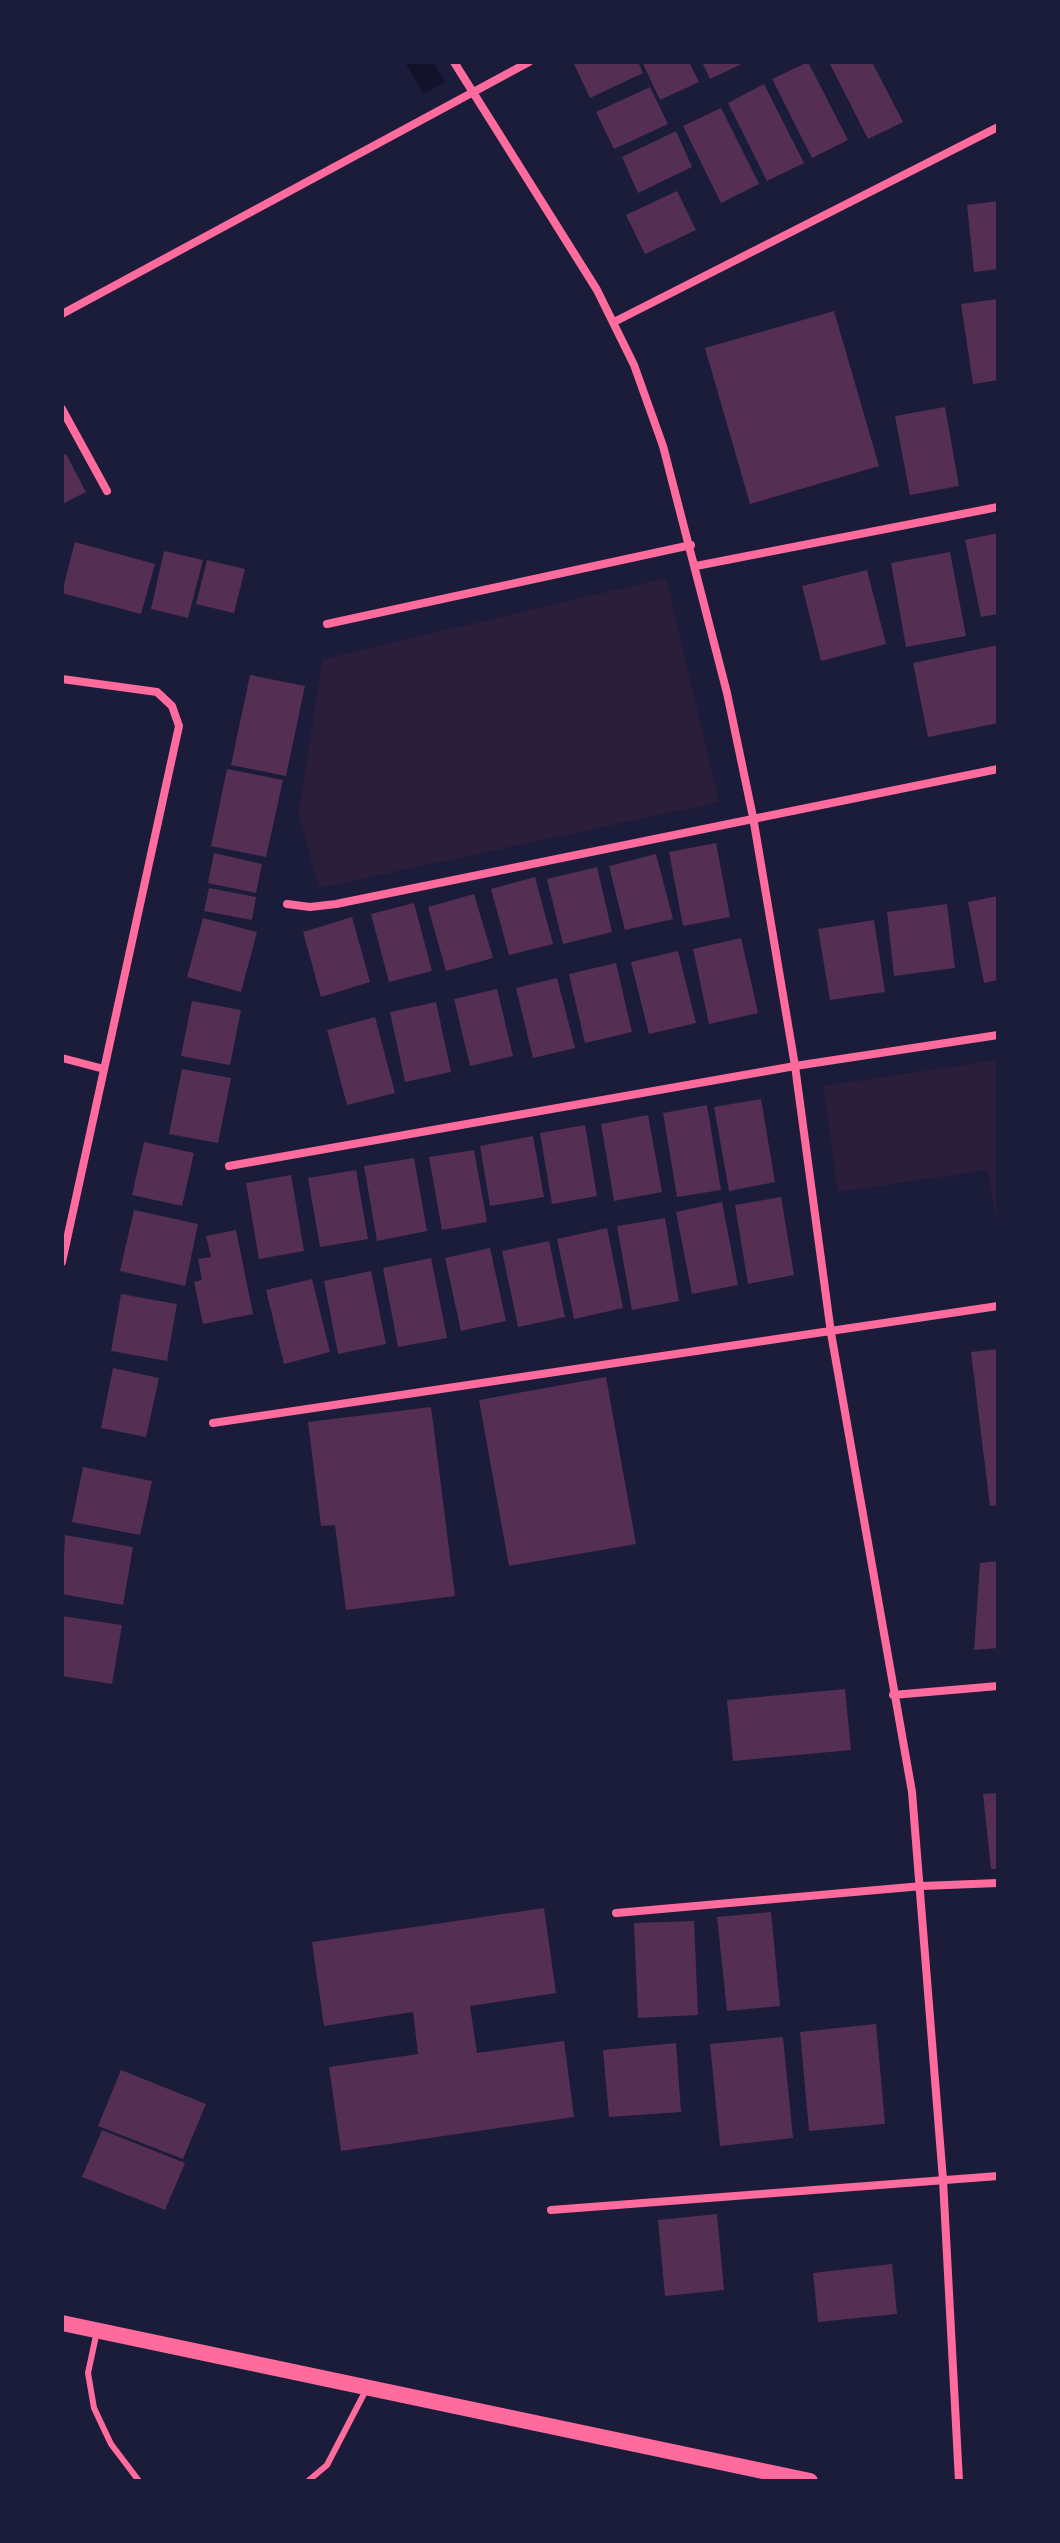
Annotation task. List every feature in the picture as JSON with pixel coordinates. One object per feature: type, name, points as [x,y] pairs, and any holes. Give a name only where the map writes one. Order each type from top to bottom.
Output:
[{"type":"main road","points":[[62,2323],[810,2481]]},
{"type":"street","points":[[454,62],[614,322],[663,446],[691,545],[753,817],[795,1066],[831,1333],[912,1792],[922,1886],[943,2180],[959,2481]]},
{"type":"street","points":[[62,314],[529,62]]},
{"type":"street","points":[[614,322],[998,127]]},
{"type":"street","points":[[62,409],[107,491]]},
{"type":"street","points":[[696,566],[998,507]]},
{"type":"street","points":[[327,624],[691,545]]},
{"type":"street","points":[[62,679],[157,692],[172,706],[179,726],[62,1262]]},
{"type":"street","points":[[287,904],[310,907],[336,904],[998,769]]},
{"type":"street","points":[[229,1166],[795,1066],[998,1035]]},
{"type":"street","points":[[62,1058],[104,1069]]},
{"type":"street","points":[[213,1423],[998,1306]]},
{"type":"street","points":[[893,1695],[998,1686]]},
{"type":"street","points":[[616,1913],[922,1886],[998,1883]]},
{"type":"street","points":[[551,2210],[998,2176]]},
{"type":"lane","points":[[98,2330],[88,2373],[94,2408],[111,2444],[139,2481]]},
{"type":"lane","points":[[308,2481],[327,2465],[367,2388]]},
{"type":"shaded area","points":[[405,62],[433,62],[445,82],[424,94]]},
{"type":"shaded area","points":[[666,578],[719,802],[319,888],[298,813],[323,659]]},
{"type":"shaded area","points":[[998,1060],[998,1231],[987,1170],[838,1192],[823,1086]]},
{"type":"building","points":[[573,62],[638,62],[643,73],[590,98]]},
{"type":"building","points":[[642,62],[689,62],[699,82],[660,100]]},
{"type":"building","points":[[702,62],[746,62],[710,79]]},
{"type":"building","points":[[808,62],[848,140],[812,158],[772,79]]},
{"type":"building","points":[[829,62],[872,62],[903,122],[868,139]]},
{"type":"building","points":[[764,84],[804,163],[767,181],[728,103]]},
{"type":"building","points":[[650,87],[668,124],[614,149],[596,112]]},
{"type":"building","points":[[721,108],[759,184],[721,203],[683,126]]},
{"type":"building","points":[[676,131],[692,167],[638,193],[622,157]]},
{"type":"building","points":[[677,191],[696,230],[645,254],[626,215]]},
{"type":"building","points":[[998,201],[998,269],[974,272],[967,205]]},
{"type":"building","points":[[998,299],[998,380],[973,384],[961,304]]},
{"type":"building","points":[[834,311],[879,466],[750,504],[705,348]]},
{"type":"building","points":[[945,407],[959,486],[910,495],[895,416]]},
{"type":"building","points":[[66,454],[86,492],[62,504],[62,456]]},
{"type":"building","points":[[998,533],[998,614],[981,617],[965,540]]},
{"type":"building","points":[[75,542],[155,564],[141,614],[62,593]]},
{"type":"building","points":[[164,551],[203,560],[188,618],[151,609]]},
{"type":"building","points":[[950,552],[966,636],[906,647],[891,563]]},
{"type":"building","points":[[207,560],[245,569],[234,613],[196,604]]},
{"type":"building","points":[[867,570],[886,644],[821,661],[802,586]]},
{"type":"building","points":[[998,645],[998,723],[928,737],[913,663]]},
{"type":"building","points":[[250,675],[305,686],[286,776],[231,765]]},
{"type":"building","points":[[227,769],[283,780],[266,857],[211,846]]},
{"type":"building","points":[[716,843],[730,917],[683,926],[669,852]]},
{"type":"building","points":[[214,853],[262,864],[256,893],[208,883]]},
{"type":"building","points":[[656,854],[673,919],[625,930],[609,866]]},
{"type":"building","points":[[597,867],[612,932],[563,944],[547,879]]},
{"type":"building","points":[[535,877],[553,944],[509,955],[491,889]]},
{"type":"building","points":[[209,888],[256,897],[252,920],[204,911]]},
{"type":"building","points":[[474,894],[493,958],[446,971],[428,907]]},
{"type":"building","points":[[998,896],[998,980],[984,983],[968,902]]},
{"type":"building","points":[[414,903],[432,971],[389,982],[371,914]]},
{"type":"building","points":[[947,904],[955,968],[894,976],[887,912]]},
{"type":"building","points":[[352,917],[370,982],[321,997],[303,932]]},
{"type":"building","points":[[203,918],[257,932],[241,992],[187,977]]},
{"type":"building","points":[[874,920],[885,992],[830,1000],[818,929]]},
{"type":"building","points":[[741,938],[758,1013],[709,1024],[693,949]]},
{"type":"building","points":[[678,951],[696,1023],[649,1034],[631,962]]},
{"type":"building","points":[[616,963],[632,1032],[585,1043],[569,974]]},
{"type":"building","points":[[557,978],[575,1048],[533,1058],[516,988]]},
{"type":"building","points":[[497,989],[513,1056],[470,1066],[454,999]]},
{"type":"building","points":[[192,1001],[241,1010],[230,1065],[181,1056]]},
{"type":"building","points":[[436,1002],[451,1072],[405,1082],[390,1012]]},
{"type":"building","points":[[375,1017],[395,1093],[347,1105],[327,1030]]},
{"type":"building","points":[[182,1069],[231,1078],[218,1143],[169,1134]]},
{"type":"building","points":[[761,1099],[775,1182],[729,1191],[714,1107]]},
{"type":"building","points":[[707,1105],[721,1190],[677,1197],[663,1113]]},
{"type":"building","points":[[648,1115],[662,1192],[614,1201],[601,1124]]},
{"type":"building","points":[[585,1125],[597,1196],[552,1204],[540,1133]]},
{"type":"building","points":[[533,1136],[544,1197],[490,1206],[480,1146]]},
{"type":"building","points":[[144,1142],[194,1153],[182,1206],[132,1195]]},
{"type":"building","points":[[474,1150],[487,1222],[442,1230],[429,1157]]},
{"type":"building","points":[[414,1158],[427,1231],[377,1241],[364,1166]]},
{"type":"building","points":[[356,1170],[368,1239],[320,1247],[308,1178]]},
{"type":"building","points":[[291,1175],[304,1251],[259,1259],[246,1183]]},
{"type":"building","points":[[781,1197],[794,1275],[748,1284],[735,1205]]},
{"type":"building","points":[[722,1202],[738,1285],[692,1294],[676,1212]]},
{"type":"building","points":[[134,1210],[198,1224],[185,1286],[120,1271]]},
{"type":"building","points":[[665,1218],[679,1301],[632,1310],[617,1226]]},
{"type":"building","points":[[607,1228],[623,1308],[574,1319],[557,1239]]},
{"type":"building","points":[[236,1230],[253,1314],[203,1324],[194,1282],[202,1280],[198,1259],[211,1257],[206,1236]]},
{"type":"building","points":[[549,1241],[565,1317],[518,1327],[502,1251]]},
{"type":"building","points":[[490,1248],[506,1321],[461,1331],[445,1258]]},
{"type":"building","points":[[431,1258],[447,1338],[398,1347],[383,1268]]},
{"type":"building","points":[[371,1271],[386,1344],[338,1354],[324,1281]]},
{"type":"building","points":[[312,1279],[330,1352],[284,1364],[266,1290]]},
{"type":"building","points":[[121,1294],[177,1304],[167,1361],[111,1351]]},
{"type":"building","points":[[998,1349],[998,1505],[990,1506],[971,1352]]},
{"type":"building","points":[[113,1368],[159,1378],[146,1437],[101,1428]]},
{"type":"building","points":[[606,1377],[636,1544],[509,1566],[479,1400]]},
{"type":"building","points":[[431,1407],[455,1596],[346,1610],[335,1525],[321,1526],[308,1422]]},
{"type":"building","points":[[83,1467],[152,1481],[140,1535],[72,1522]]},
{"type":"building","points":[[65,1535],[133,1547],[123,1605],[62,1594]]},
{"type":"building","points":[[998,1561],[998,1648],[974,1650],[980,1563]]},
{"type":"building","points":[[62,1616],[122,1625],[112,1684],[62,1676]]},
{"type":"building","points":[[845,1689],[851,1750],[733,1761],[727,1700]]},
{"type":"building","points":[[998,1793],[998,1869],[991,1869],[983,1794]]},
{"type":"building","points":[[544,1908],[556,1993],[470,2006],[477,2053],[564,2041],[574,2117],[341,2151],[329,2067],[418,2054],[413,2012],[324,2026],[312,1942]]},
{"type":"building","points":[[771,1912],[780,2006],[727,2011],[717,1917]]},
{"type":"building","points":[[694,1921],[698,2015],[638,2018],[634,1923]]},
{"type":"building","points":[[876,2024],[885,2124],[809,2131],[800,2032]]},
{"type":"building","points":[[783,2037],[793,2138],[720,2146],[710,2044]]},
{"type":"building","points":[[676,2043],[681,2112],[609,2117],[603,2050]]},
{"type":"building","points":[[121,2070],[206,2104],[183,2159],[98,2126]]},
{"type":"building","points":[[102,2130],[185,2163],[165,2210],[82,2177]]},
{"type":"building","points":[[717,2214],[724,2290],[665,2296],[658,2220]]},
{"type":"building","points":[[892,2264],[897,2314],[818,2322],[813,2273]]}]
